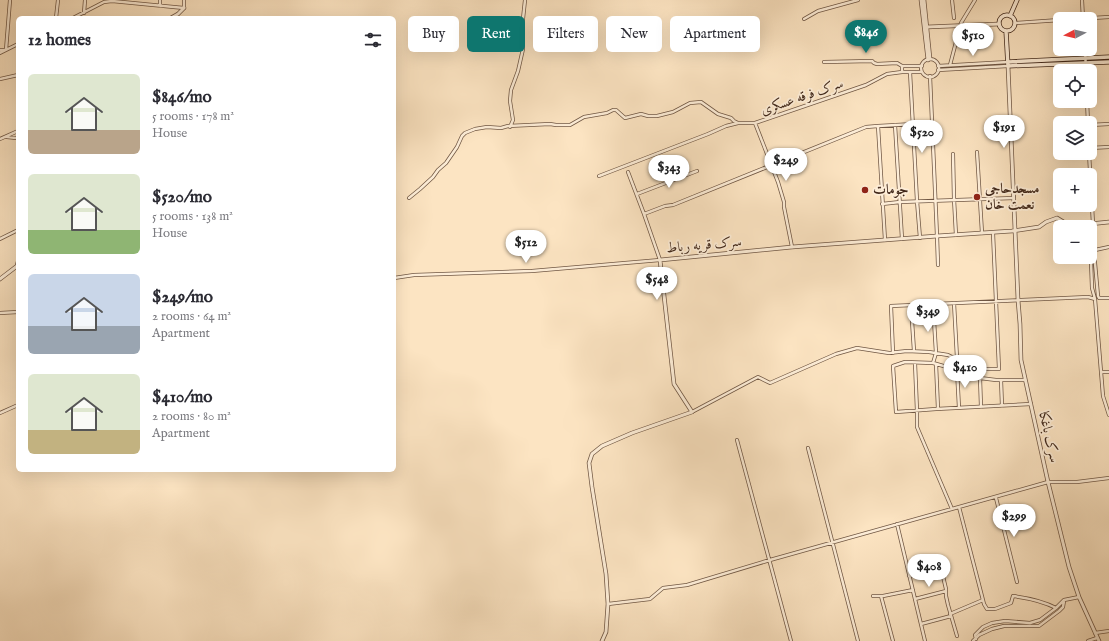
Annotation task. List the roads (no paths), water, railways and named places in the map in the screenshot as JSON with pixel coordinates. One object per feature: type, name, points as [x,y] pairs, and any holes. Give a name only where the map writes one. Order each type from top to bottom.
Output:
[{"type":"main road","points":[[1010,16],[1017,0]]},
{"type":"main road","points":[[1006,31],[1013,28],[1015,23],[1010,16]]},
{"type":"main road","points":[[1006,31],[1002,29],[999,24],[1002,17],[1010,16]]},
{"type":"main road","points":[[1006,31],[1008,64],[1085,61],[1109,62]]},
{"type":"main road","points":[[1085,61],[1109,57]]},
{"type":"street","points":[[6,50],[10,0]]},
{"type":"street","points":[[56,16],[58,0]]},
{"type":"street","points":[[84,13],[85,0]]},
{"type":"street","points":[[160,0],[160,6]]},
{"type":"street","points":[[174,16],[184,8],[184,0]]},
{"type":"street","points":[[510,127],[513,120],[510,101],[511,90],[523,49],[522,28],[525,0]]},
{"type":"street","points":[[804,19],[818,11],[858,0]]},
{"type":"street","points":[[921,0],[929,59]]},
{"type":"street","points":[[924,0],[929,59]]},
{"type":"street","points":[[952,0],[954,18]]},
{"type":"street","points":[[950,65],[960,26],[975,0]]},
{"type":"street","points":[[1082,0],[1083,12]]},
{"type":"street","points":[[77,16],[104,2],[110,1],[135,2],[184,8]]},
{"type":"street","points":[[1097,18],[1109,17]]},
{"type":"street","points":[[1015,23],[1053,20]]},
{"type":"street","points":[[927,27],[999,24]]},
{"type":"street","points":[[0,53],[16,45]]},
{"type":"street","points":[[0,50],[6,50]]},
{"type":"street","points":[[1085,56],[1085,64]]},
{"type":"street","points":[[929,59],[935,61],[938,66],[936,74],[930,76],[925,75],[922,72],[924,62],[929,59]]},
{"type":"street","points":[[824,62],[872,61],[876,64],[897,63],[902,66],[922,66]]},
{"type":"street","points":[[938,66],[1008,64]]},
{"type":"street","points":[[938,70],[1008,64]]},
{"type":"street","name":"سرک باغکا","points":[[1008,64],[1021,360],[1048,482],[1069,567],[1079,597],[1098,639]]},
{"type":"street","points":[[902,66],[902,72]]},
{"type":"street","points":[[910,72],[920,238]]},
{"type":"street","name":"سرک فرقه عسکری","points":[[599,176],[726,126],[738,123],[755,123],[866,85],[887,74],[922,72]]},
{"type":"street","points":[[0,79],[16,75]]},
{"type":"street","points":[[930,76],[938,236],[938,265]]},
{"type":"street","points":[[409,198],[446,164],[462,136],[475,128],[501,128],[508,126],[550,124],[570,125],[584,117],[608,113],[613,110],[616,110],[625,118],[641,114],[657,116],[672,112],[690,103],[701,102],[718,114],[731,118],[738,123]]},
{"type":"street","points":[[755,123],[778,182],[784,202],[792,247]]},
{"type":"street","points":[[644,214],[665,206],[673,205],[866,127],[932,124]]},
{"type":"street","points":[[1097,124],[1109,124]]},
{"type":"street","points":[[895,125],[902,239]]},
{"type":"street","points":[[878,126],[885,240]]},
{"type":"street","points":[[0,139],[16,132]]},
{"type":"street","points":[[6,136],[16,138]]},
{"type":"street","points":[[1097,148],[1109,147]]},
{"type":"street","points":[[977,152],[982,234]]},
{"type":"street","points":[[953,154],[956,235]]},
{"type":"street","points":[[1089,160],[1091,220]]},
{"type":"street","points":[[636,194],[697,171]]},
{"type":"street","points":[[396,278],[414,275],[532,271],[660,260],[628,172]]},
{"type":"street","points":[[882,204],[954,199],[1014,198]]},
{"type":"street","name":"سرک قریه رباط","points":[[692,412],[674,384],[660,260],[792,247],[993,233],[1039,227],[1046,222],[1057,218],[1060,220]]},
{"type":"street","points":[[1097,224],[1109,222]]},
{"type":"street","points":[[0,239],[16,231]]},
{"type":"street","points":[[602,641],[606,632],[608,604],[606,574],[589,464],[592,454],[602,446],[632,433],[692,412],[758,377],[770,383],[836,354],[857,348],[889,353],[914,351],[948,354],[952,357],[985,369],[999,369],[993,233]]},
{"type":"street","points":[[1109,247],[1095,250],[1094,252],[1098,296],[1099,298],[1109,298]]},
{"type":"street","points":[[1091,264],[1092,288],[1095,299],[1103,396],[1109,415]]},
{"type":"street","points":[[0,279],[16,267]]},
{"type":"street","points":[[892,353],[891,306],[1088,297],[1095,299]]},
{"type":"street","points":[[954,303],[959,408]]},
{"type":"street","points":[[933,304],[938,409]]},
{"type":"street","points":[[911,306],[914,351]]},
{"type":"street","points":[[0,313],[16,312]]},
{"type":"street","points":[[1025,380],[980,378],[935,364],[905,362],[894,366],[896,412],[1030,404]]},
{"type":"street","points":[[915,363],[917,411],[916,427],[952,509]]},
{"type":"street","points":[[1101,372],[1109,372]]},
{"type":"street","points":[[980,378],[981,407]]},
{"type":"street","points":[[1001,380],[1002,406]]},
{"type":"street","points":[[0,413],[16,406]]},
{"type":"street","points":[[737,440],[791,641]]},
{"type":"street","points":[[808,448],[858,641]]},
{"type":"street","points":[[608,604],[650,599],[663,588],[687,585],[896,524],[996,498],[1048,482],[1109,480]]},
{"type":"street","points":[[996,498],[1017,582]]},
{"type":"street","points":[[959,508],[983,600],[987,609],[995,609],[1011,603],[1014,596],[1028,598],[1056,608]]},
{"type":"street","points":[[896,524],[926,641]]},
{"type":"street","points":[[909,576],[940,567],[957,636]]},
{"type":"street","points":[[873,596],[913,590]]},
{"type":"street","points":[[915,599],[946,591]]},
{"type":"street","points":[[881,596],[892,641]]},
{"type":"street","points":[[974,640],[975,635],[983,627],[992,623],[1005,621],[1030,622],[1040,620],[1064,600],[1079,597]]},
{"type":"street","points":[[921,624],[951,615],[983,600]]},
{"type":"street","points":[[974,640],[979,635],[992,628],[1004,626],[1039,626],[1063,607],[1064,600]]},
{"type":"street","points":[[1095,633],[1109,631]]},
{"type":"street","points":[[1088,641],[1098,639]]},
{"type":"place","name":"جومات","points":[[865,190]]},
{"type":"place","name":"مسجدحاجی نعمت خان","points":[[977,197]]}]
